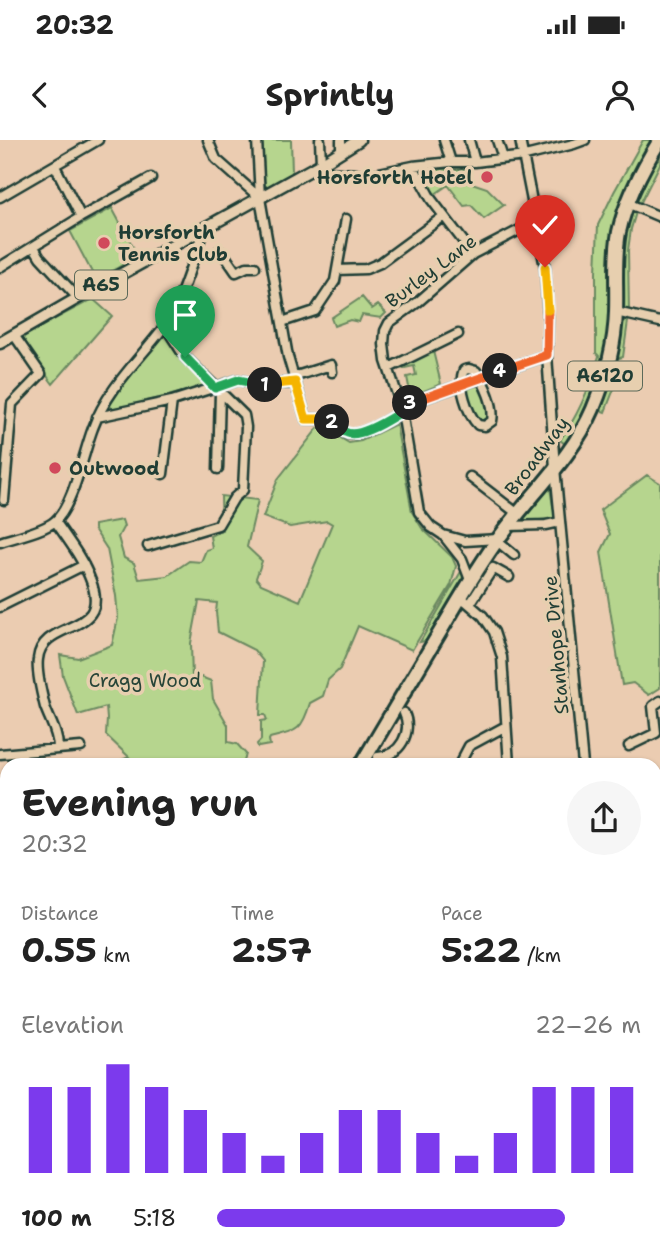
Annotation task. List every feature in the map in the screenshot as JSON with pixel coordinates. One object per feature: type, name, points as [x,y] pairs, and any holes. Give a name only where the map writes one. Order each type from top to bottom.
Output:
[{"type":"highway","name":"Broadway","points":[[365,758],[465,601],[470,580],[488,565],[498,540],[571,448],[586,424],[602,387],[613,346],[619,231],[627,203],[644,166],[660,140]]},
{"type":"main road","name":"A65","points":[[0,343],[310,171],[359,140]]},
{"type":"street","points":[[208,140],[216,159],[260,198]]},
{"type":"street","points":[[257,140],[260,198],[288,357],[306,419],[330,421],[344,432],[353,435],[401,409],[547,355]]},
{"type":"street","points":[[320,140],[321,164]]},
{"type":"street","points":[[341,140],[341,152]]},
{"type":"street","points":[[444,140],[451,162]]},
{"type":"street","points":[[469,140],[475,162]]},
{"type":"street","points":[[497,140],[503,158]]},
{"type":"street","name":"Stanhope Drive","points":[[520,140],[545,267],[547,355],[555,468],[582,758]]},
{"type":"street","points":[[310,171],[369,175],[413,166],[525,156],[585,140]]},
{"type":"street","points":[[0,197],[93,141]]},
{"type":"street","points":[[55,166],[81,218]]},
{"type":"street","points":[[413,166],[431,199],[472,254]]},
{"type":"street","points":[[0,267],[151,178]]},
{"type":"street","points":[[627,203],[660,217]]},
{"type":"street","points":[[337,270],[366,268],[380,263],[444,216]]},
{"type":"street","points":[[282,322],[314,311],[335,281],[346,219]]},
{"type":"street","name":"Burley Lane","points":[[470,580],[463,559],[419,512],[401,409],[388,368],[385,331],[388,323],[418,302],[472,254],[537,222]]},
{"type":"street","points":[[0,541],[26,534],[55,521],[65,507],[97,417],[131,367],[165,326],[204,229]]},
{"type":"street","points":[[34,247],[78,298]]},
{"type":"street","points":[[219,251],[236,272],[255,267]]},
{"type":"street","points":[[616,312],[660,322]]},
{"type":"street","points":[[148,546],[218,526],[234,498],[243,490],[246,427],[244,415],[185,357],[165,326]]},
{"type":"street","points":[[388,368],[458,334]]},
{"type":"street","points":[[0,406],[12,404],[41,374],[14,335]]},
{"type":"street","points":[[97,417],[218,390],[238,380],[265,386],[294,379],[331,365],[332,372]]},
{"type":"street","points":[[461,385],[473,420],[478,425],[485,426],[492,421],[494,413],[481,378]]},
{"type":"street","points":[[218,390],[218,469]]},
{"type":"street","points":[[163,474],[172,401]]},
{"type":"street","points":[[4,500],[3,477],[12,404]]},
{"type":"street","points":[[470,477],[518,514]]},
{"type":"street","points":[[55,521],[84,565],[94,594],[94,607],[89,616],[80,624],[50,637],[41,646],[37,660],[46,708],[58,739],[58,748]]},
{"type":"street","points":[[508,526],[546,526],[560,523]]},
{"type":"street","points":[[443,535],[465,541],[498,540],[514,555]]},
{"type":"street","points":[[0,607],[84,565]]},
{"type":"street","points":[[508,758],[502,657],[494,632],[483,616],[465,601],[488,565],[509,578]]},
{"type":"street","points":[[629,746],[656,733],[653,706],[660,701]]},
{"type":"street","points":[[378,757],[399,748],[407,733],[407,718],[404,713]]},
{"type":"street","points":[[463,758],[469,746],[506,726]]},
{"type":"street","points":[[0,754],[82,747]]},
{"type":"green space","points":[[262,140],[291,140],[292,173],[265,189]]},
{"type":"green space","points":[[643,140],[655,140],[622,202],[608,353],[589,408],[565,444],[560,440],[583,400],[599,356],[596,353],[598,225]]},
{"type":"green space","points":[[660,150],[660,164],[640,204],[634,202],[643,181]]},
{"type":"green space","points":[[465,169],[466,181],[487,188],[504,205],[484,219],[471,205],[464,206],[448,185],[435,194],[420,174],[422,170]]},
{"type":"green space","name":"Horsforth Tennis Club","points":[[112,208],[138,256],[96,280],[70,231]]},
{"type":"green space","points":[[631,209],[637,209],[628,250],[629,313],[622,308],[621,265],[623,238]]},
{"type":"green space","points":[[362,297],[372,309],[378,305],[386,313],[381,318],[362,315],[359,322],[350,320],[334,326],[331,318]]},
{"type":"green space","points":[[93,299],[112,316],[53,384],[24,345],[22,336]]},
{"type":"green space","points":[[626,320],[623,357],[616,359],[621,325]]},
{"type":"green space","points":[[164,334],[181,360],[203,382],[203,387],[112,410],[109,403]]},
{"type":"green space","points":[[433,351],[441,384],[402,400],[401,395],[410,392],[407,377],[416,375],[414,366],[395,370],[394,367]]},
{"type":"green space","points":[[611,379],[617,381],[605,412],[599,410]]},
{"type":"green space","points":[[479,382],[490,413],[486,421],[479,423],[475,419],[464,387]]},
{"type":"green space","name":"Cragg Wood","points":[[396,424],[412,512],[422,528],[452,557],[456,566],[451,585],[412,650],[358,626],[340,669],[328,680],[323,696],[310,703],[301,725],[270,738],[270,745],[258,747],[257,744],[261,740],[261,721],[267,720],[265,715],[260,715],[263,661],[254,650],[218,632],[217,603],[199,601],[191,643],[192,680],[201,677],[211,681],[213,699],[228,725],[228,742],[237,744],[246,754],[245,758],[127,758],[129,757],[106,735],[106,707],[78,715],[63,676],[60,655],[78,658],[112,645],[118,618],[116,596],[107,549],[94,525],[122,520],[124,526],[118,537],[124,558],[134,563],[139,579],[167,576],[189,561],[201,562],[206,550],[212,548],[210,536],[222,530],[221,496],[258,500],[247,547],[262,561],[256,578],[261,584],[300,601],[332,524],[327,521],[290,527],[263,517],[278,479],[318,428],[324,428],[349,443],[361,441]]},
{"type":"green space","points":[[647,475],[660,483],[660,688],[649,695],[633,683],[622,685],[601,552],[610,534],[600,510]]},
{"type":"green space","points":[[549,482],[555,518],[523,522],[522,517],[524,518],[541,498],[539,495]]},
{"type":"green space","points":[[462,570],[461,586],[452,606],[429,640],[420,642]]},
{"type":"place","name":"Horsforth Hotel","points":[[487,177]]},
{"type":"place","name":"Horsforth Tennis Club","points":[[104,243]]},
{"type":"place","name":"Outwood","points":[[55,468]]},
{"type":"route","points":[[185,357],[215,388],[238,380],[265,386],[295,382],[306,419],[330,421],[344,432],[353,435],[401,412],[401,406],[547,355],[545,267]]}]
